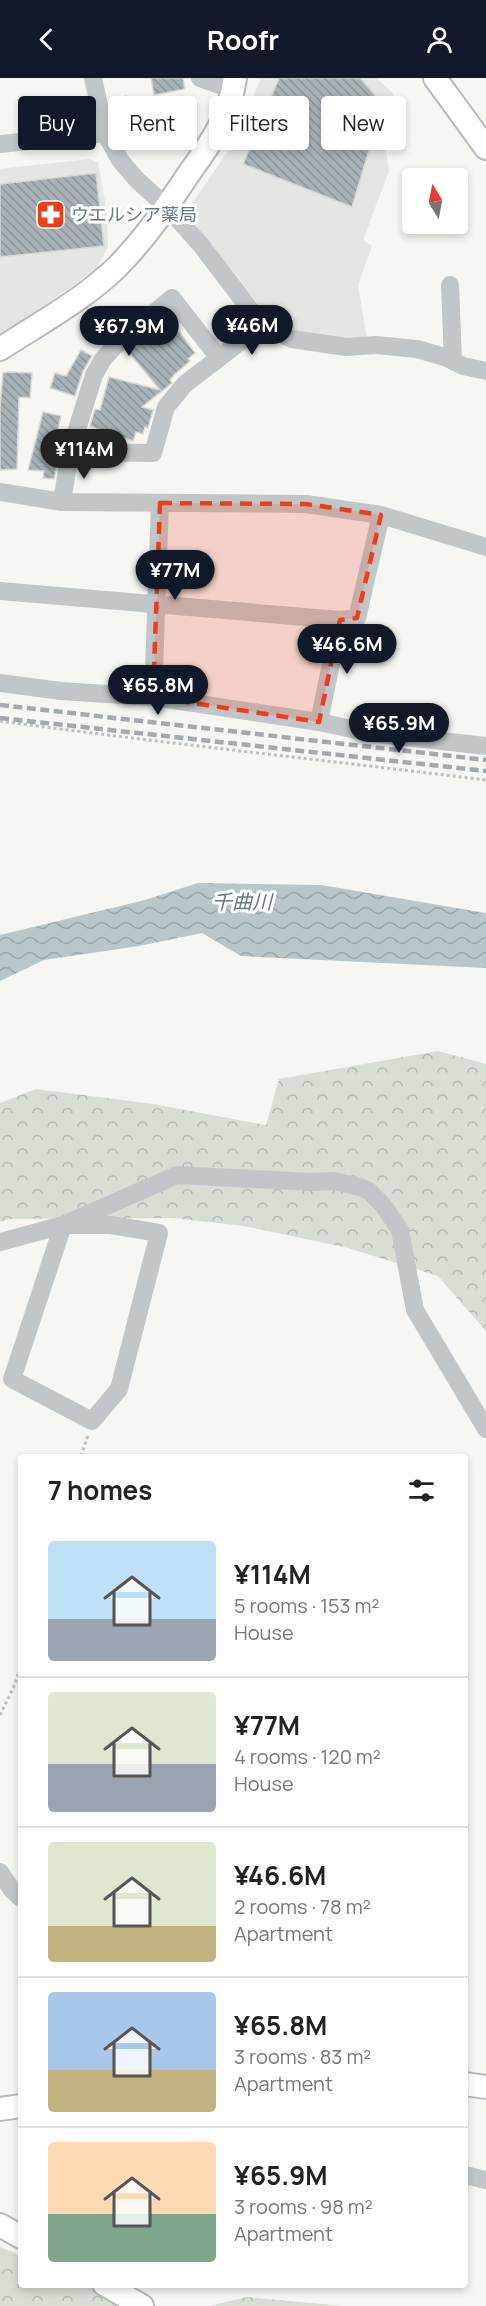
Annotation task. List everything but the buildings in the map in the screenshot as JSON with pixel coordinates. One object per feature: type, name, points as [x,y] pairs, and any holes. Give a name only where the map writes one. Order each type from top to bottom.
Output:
[{"type":"main road","points":[[437,79],[486,148]]},
{"type":"main road","points":[[0,349],[72,303],[129,254],[167,207],[218,131],[229,107],[234,84]]},
{"type":"main road","points":[[468,2084],[486,2087]]},
{"type":"main road","points":[[0,2109],[18,2106]]},
{"type":"main road","points":[[0,2225],[18,2235]]},
{"type":"main road","points":[[111,2288],[142,2306]]},
{"type":"street","points":[[93,78],[105,133],[120,160],[201,245],[262,325],[292,339],[346,347],[376,345],[417,349],[464,366],[486,371]]},
{"type":"street","points":[[200,78],[222,88],[234,84]]},
{"type":"street","points":[[0,144],[105,133]]},
{"type":"street","points":[[450,285],[453,362]]},
{"type":"street","points":[[62,502],[70,452],[94,375],[103,359],[115,346],[172,298],[219,358]]},
{"type":"street","points":[[70,452],[153,453],[166,407],[185,384],[262,325]]},
{"type":"street","points":[[0,492],[62,502],[306,504],[381,515],[486,547]]},
{"type":"street","points":[[153,697],[160,503]]},
{"type":"street","points":[[0,591],[340,620],[357,618],[381,515]]},
{"type":"street","points":[[319,722],[340,620]]},
{"type":"street","points":[[0,683],[61,691],[153,697],[319,722],[371,733],[486,746]]},
{"type":"street","points":[[0,1242],[63,1225],[177,1174],[311,1182],[333,1181],[369,1191],[383,1205],[400,1230],[415,1310],[486,1429]]},
{"type":"street","points":[[63,1225],[111,1225],[159,1233],[119,1389],[92,1421],[12,1379],[63,1225]]},
{"type":"street","points":[[0,1872],[18,1895]]},
{"type":"street","points":[[468,2176],[486,2180]]},
{"type":"path","points":[[0,721],[138,740],[270,753],[486,780]]},
{"type":"path","points":[[82,1454],[92,1421]]},
{"type":"path","points":[[0,1715],[18,1674]]},
{"type":"highlighted area","points":[[160,503],[306,504],[381,515],[357,618],[340,620],[319,722],[153,697]]},
{"type":"shaded area","points":[[261,78],[376,78],[394,94],[393,96],[321,96],[321,150],[386,150],[389,171],[363,240],[372,246],[358,285],[367,340],[297,333],[276,322],[266,314],[186,212],[229,150],[309,150],[309,96],[253,96]]},
{"type":"shaded area","points":[[89,159],[98,162],[107,212],[108,247],[96,269],[33,314],[0,333],[0,169]]},
{"type":"green space","points":[[438,1051],[486,1064],[486,1331],[438,1276],[348,1248],[244,1226],[172,1218],[10,1219],[0,1222],[0,1103],[36,1089],[153,1104],[266,1125],[279,1079]]},
{"type":"green space","points":[[0,2247],[18,2255],[18,2288],[101,2288],[146,2306],[0,2306]]},
{"type":"green space","points":[[247,2297],[344,2306],[210,2306]]},
{"type":"water","name":"千曲川","points":[[198,883],[321,885],[486,913],[486,968],[241,956],[202,933],[139,946],[44,960],[0,981],[0,935],[145,900]]},
{"type":"railway","points":[[0,705],[486,760]]},
{"type":"railway","points":[[0,718],[486,771]]},
{"type":"place","name":"ウエルシア薬局","points":[[50,215]]}]
